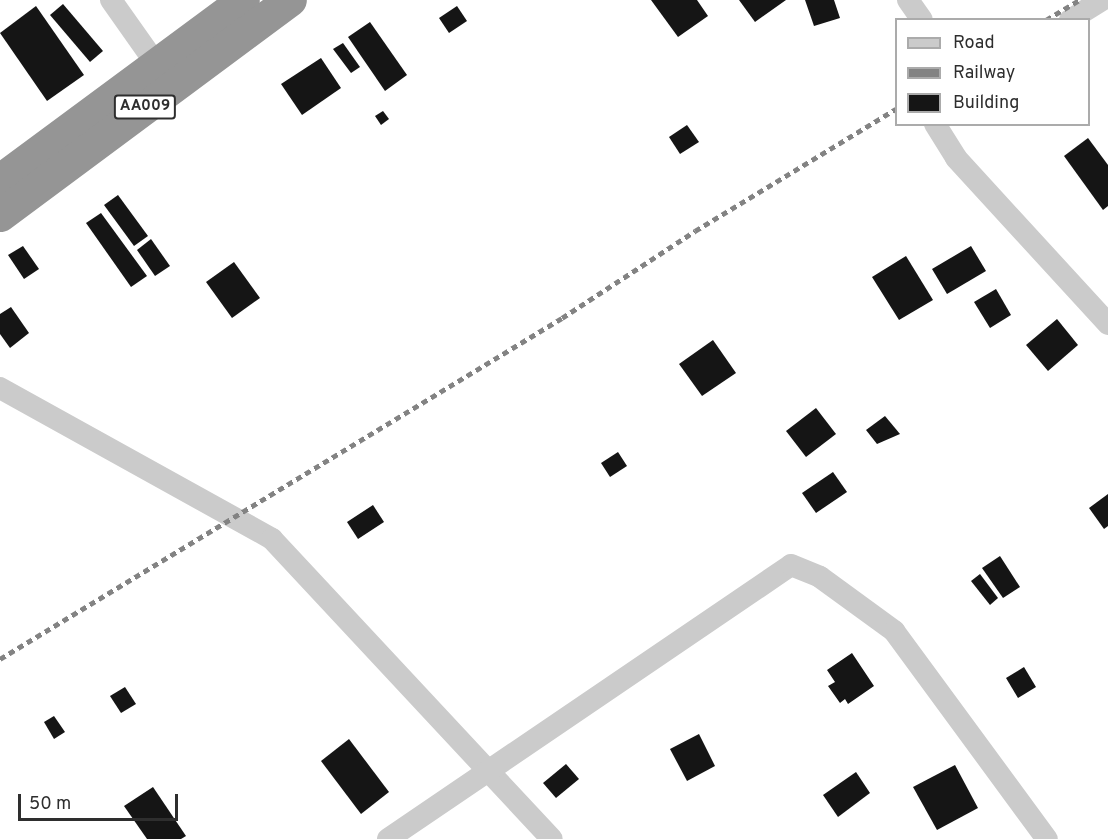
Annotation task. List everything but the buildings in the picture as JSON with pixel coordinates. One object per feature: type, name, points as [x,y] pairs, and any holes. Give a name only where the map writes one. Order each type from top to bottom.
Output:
[{"type":"highway","name":"AA009","points":[[0,215],[165,76],[243,0]]},
{"type":"highway","name":"AA009","points":[[0,180],[290,0]]},
{"type":"street","points":[[111,0],[165,76]]},
{"type":"street","points":[[909,0],[921,18]]},
{"type":"street","points":[[1074,18],[1102,0]]},
{"type":"street","points":[[936,126],[956,158],[1108,324]]},
{"type":"street","points":[[0,388],[272,539],[552,839]]},
{"type":"street","points":[[388,839],[791,565],[820,577],[894,631],[1047,839]]},
{"type":"railway","points":[[1049,18],[1079,0]]},
{"type":"railway","points":[[0,659],[562,318],[695,231],[895,110]]}]
